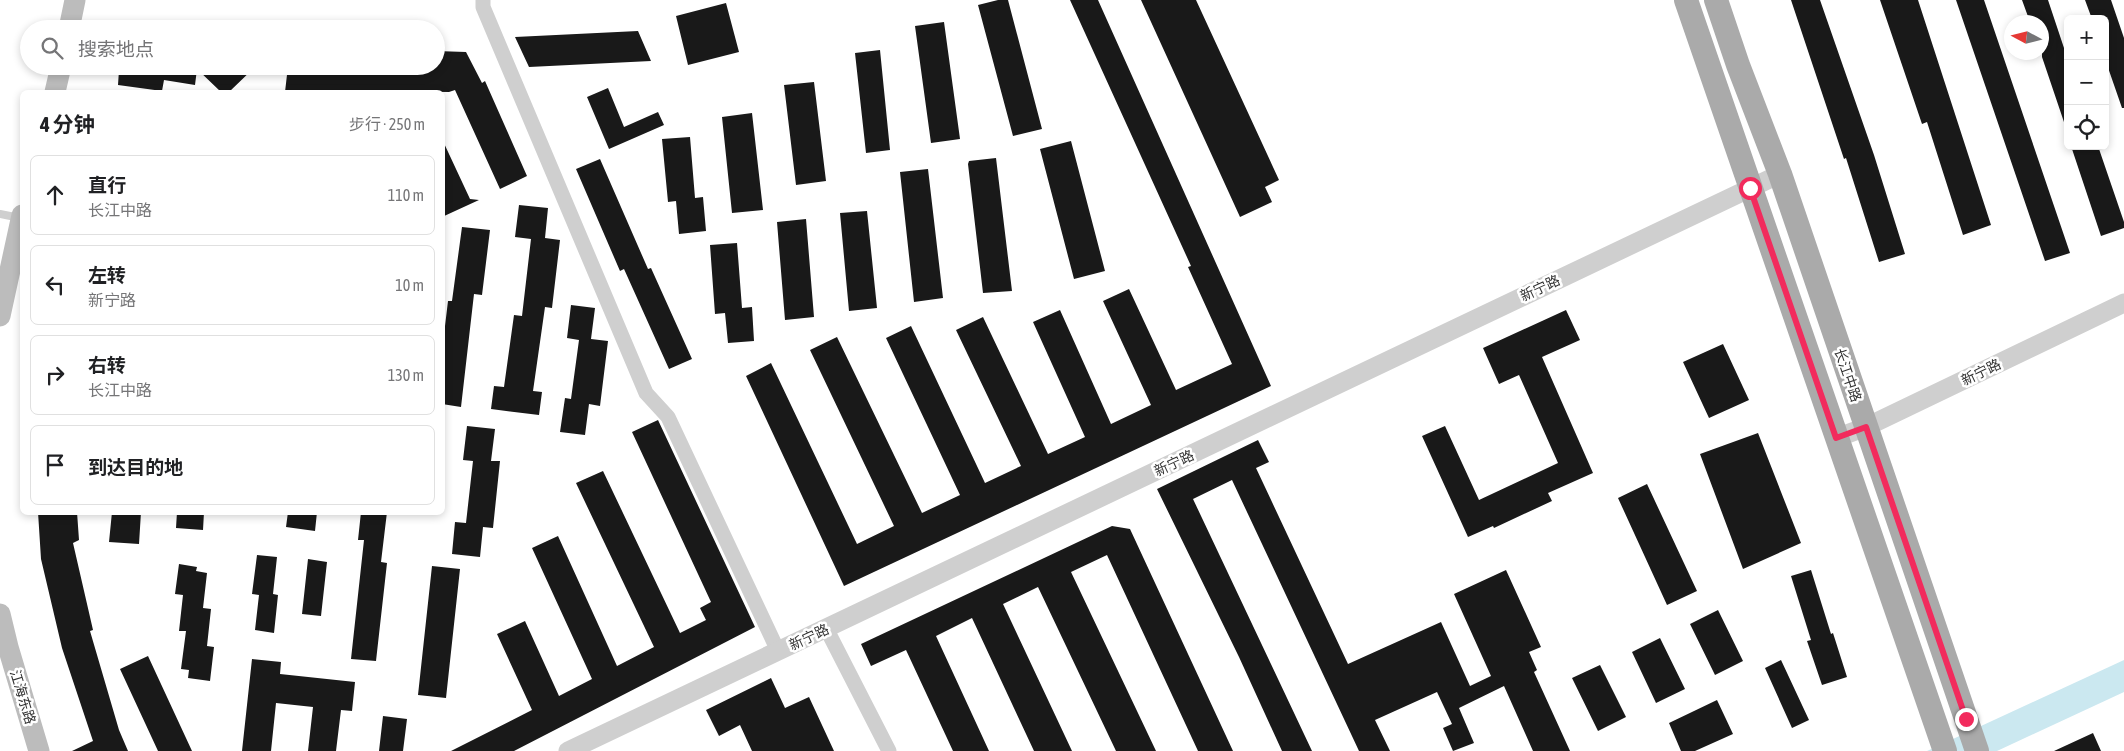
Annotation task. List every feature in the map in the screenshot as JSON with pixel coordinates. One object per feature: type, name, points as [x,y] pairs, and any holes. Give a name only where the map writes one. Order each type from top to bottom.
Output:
[{"type":"main road","points":[[71,20],[75,0]]},
{"type":"main road","points":[[1686,0],[1942,742]]},
{"type":"main road","name":"长江中路","points":[[1716,0],[1738,65],[1780,174],[1977,751]]},
{"type":"main road","points":[[55,90],[59,75]]},
{"type":"main road","points":[[0,316],[6,262],[20,223]]},
{"type":"main road","name":"江海东路","points":[[0,614],[4,645],[39,751]]},
{"type":"street","points":[[483,0],[483,7],[646,393],[668,417],[778,651]]},
{"type":"street","name":"新宁路","points":[[568,751],[1780,174]]},
{"type":"street","name":"新宁路","points":[[1836,438],[1866,427],[2124,303]]},
{"type":"street","points":[[826,628],[889,751]]},
{"type":"lane","points":[[0,214],[20,217]]},
{"type":"water","points":[[2124,660],[2124,692],[1997,751],[1927,751]]},
{"type":"building","points":[[998,0],[1008,0],[1042,129],[1013,136],[978,5]]},
{"type":"building","points":[[1070,0],[1098,0],[1271,386],[844,586],[746,376],[771,363],[857,544],[894,526],[810,350],[837,337],[922,513],[960,495],[886,338],[911,326],[985,483],[1021,466],[956,330],[983,317],[1048,454],[1085,437],[1033,322],[1060,310],[1111,424],[1151,405],[1103,301],[1129,289],[1176,390],[1232,364],[1188,267],[1191,266]]},
{"type":"building","points":[[1141,0],[1196,0],[1279,180],[1265,187],[1272,202],[1240,217]]},
{"type":"building","points":[[1791,0],[1820,0],[1874,155],[1905,254],[1879,262],[1846,158],[1844,159]]},
{"type":"building","points":[[1880,0],[1918,0],[1991,225],[1963,235],[1927,122],[1922,124]]},
{"type":"building","points":[[1956,0],[1984,0],[2070,253],[2045,261]]},
{"type":"building","points":[[2022,0],[2048,0],[2064,48],[2064,122],[2043,60],[2049,60],[2049,15],[2027,15]]},
{"type":"building","points":[[2085,0],[2111,0],[2124,38],[2124,108],[2122,108],[2109,71],[2109,15],[2091,15]]},
{"type":"building","points":[[726,3],[739,52],[688,65],[676,16]]},
{"type":"building","points":[[944,22],[960,139],[931,143],[915,26]]},
{"type":"building","points":[[638,31],[651,61],[529,67],[515,37]]},
{"type":"building","points":[[880,50],[890,150],[866,153],[855,53]]},
{"type":"building","points":[[445,51],[466,52],[482,83],[485,81],[527,176],[500,189],[455,90],[449,92],[445,92],[445,90],[285,90],[287,75],[445,75]]},
{"type":"building","points":[[119,75],[196,75],[195,85],[164,80],[162,90],[118,85]]},
{"type":"building","points":[[203,75],[247,75],[231,90],[219,90]]},
{"type":"building","points":[[814,82],[826,181],[796,185],[784,85]]},
{"type":"building","points":[[608,88],[624,127],[658,112],[664,125],[609,149],[587,97]]},
{"type":"building","points":[[752,113],[763,210],[732,213],[722,117]]},
{"type":"building","points":[[690,137],[695,198],[703,197],[706,231],[679,234],[676,201],[668,202],[662,139]]},
{"type":"building","points":[[1071,141],[1105,271],[1074,279],[1040,149]]},
{"type":"building","points":[[445,145],[470,199],[479,200],[445,216]]},
{"type":"building","points":[[2072,150],[2099,150],[2124,222],[2124,228],[2101,236]]},
{"type":"building","points":[[996,158],[1012,291],[983,293],[968,164],[969,161]]},
{"type":"building","points":[[600,159],[648,269],[651,268],[692,359],[669,369],[624,269],[620,271],[576,169]]},
{"type":"building","points":[[928,169],[943,298],[914,302],[900,172]]},
{"type":"building","points":[[519,205],[548,208],[545,238],[560,240],[552,308],[545,307],[533,391],[542,392],[539,415],[491,409],[494,386],[504,387],[514,315],[522,316],[531,239],[515,237]]},
{"type":"building","points":[[867,211],[877,308],[849,311],[840,213]]},
{"type":"building","points":[[806,219],[814,317],[785,320],[777,222]]},
{"type":"building","points":[[462,227],[490,230],[482,295],[474,294],[461,407],[445,404],[445,326],[448,301],[452,301]]},
{"type":"building","points":[[737,243],[742,308],[752,307],[754,341],[728,343],[725,313],[715,314],[710,245]]},
{"type":"building","points":[[571,305],[595,308],[591,339],[608,341],[600,406],[589,404],[585,435],[560,432],[565,398],[571,399],[579,340],[567,338]]},
{"type":"building","points":[[1566,310],[1580,340],[1542,357],[1593,473],[1548,493],[1552,501],[1494,528],[1493,526],[1468,537],[1422,436],[1445,426],[1479,500],[1558,463],[1519,375],[1499,384],[1483,348]]},
{"type":"building","points":[[1723,344],[1749,400],[1709,418],[1683,362]]},
{"type":"building","points":[[658,420],[755,627],[514,751],[451,751],[532,710],[497,634],[525,621],[559,696],[592,679],[532,548],[558,536],[617,666],[654,647],[576,483],[603,471],[680,633],[706,620],[700,608],[711,602],[632,432]]},
{"type":"building","points":[[467,426],[495,429],[491,461],[500,461],[493,528],[483,527],[480,557],[452,554],[455,522],[466,523],[473,461],[463,460]]},
{"type":"building","points":[[1758,433],[1801,543],[1743,569],[1700,454]]},
{"type":"building","points":[[1258,440],[1269,462],[1256,468],[1348,664],[1441,622],[1470,686],[1491,676],[1454,594],[1506,570],[1541,647],[1529,652],[1537,670],[1534,672],[1570,751],[1533,751],[1504,686],[1459,708],[1474,743],[1453,751],[1443,728],[1452,724],[1437,692],[1375,720],[1390,751],[1359,751],[1232,480],[1193,499],[1312,751],[1282,751],[1239,657],[1157,489]]},
{"type":"building","points":[[1647,484],[1697,591],[1667,605],[1618,498]]},
{"type":"building","points":[[38,515],[77,515],[79,540],[73,543],[93,630],[90,631],[119,730],[128,751],[72,751],[93,741],[62,648],[41,559]]},
{"type":"building","points":[[112,515],[141,515],[139,544],[109,542]]},
{"type":"building","points":[[177,515],[204,515],[203,530],[176,528]]},
{"type":"building","points":[[288,515],[317,515],[315,531],[286,527]]},
{"type":"building","points":[[361,515],[387,515],[381,562],[387,563],[376,661],[351,659],[364,540],[358,540]]},
{"type":"building","points":[[1112,526],[1130,529],[1233,751],[1198,751],[1107,555],[1071,572],[1156,751],[1116,751],[1038,587],[1003,604],[1072,751],[1034,751],[972,618],[936,636],[989,751],[953,751],[906,650],[871,666],[861,644]]},
{"type":"building","points":[[257,555],[277,557],[273,594],[278,595],[274,633],[255,630],[259,595],[252,594]]},
{"type":"building","points":[[308,559],[327,562],[321,616],[302,614]]},
{"type":"building","points":[[179,564],[197,567],[196,571],[207,573],[203,608],[211,609],[207,646],[214,647],[210,681],[188,678],[189,670],[181,669],[186,631],[179,631],[183,595],[175,594]]},
{"type":"building","points":[[432,566],[460,569],[446,698],[418,695]]},
{"type":"building","points":[[1811,570],[1847,677],[1822,685],[1807,641],[1811,640],[1791,576]]},
{"type":"building","points":[[1718,610],[1743,661],[1715,675],[1690,624]]},
{"type":"building","points":[[1660,638],[1685,689],[1656,703],[1632,652]]},
{"type":"building","points":[[148,656],[192,751],[158,751],[120,669]]},
{"type":"building","points":[[252,659],[281,662],[280,674],[355,682],[352,711],[341,710],[336,751],[308,751],[313,707],[276,703],[271,751],[242,751]]},
{"type":"building","points":[[1781,660],[1809,720],[1792,728],[1765,668]]},
{"type":"building","points":[[1600,665],[1626,717],[1598,731],[1572,678]]},
{"type":"building","points":[[771,678],[785,708],[809,697],[834,751],[752,751],[740,725],[719,736],[706,710]]},
{"type":"building","points":[[1717,700],[1733,734],[1695,751],[1681,751],[1669,723]]},
{"type":"building","points":[[383,716],[407,719],[403,751],[379,751]]},
{"type":"building","points":[[2093,733],[2101,751],[2054,751]]},
{"type":"route","points":[[1750,188],[1836,438],[1866,427],[1966,719]]}]
